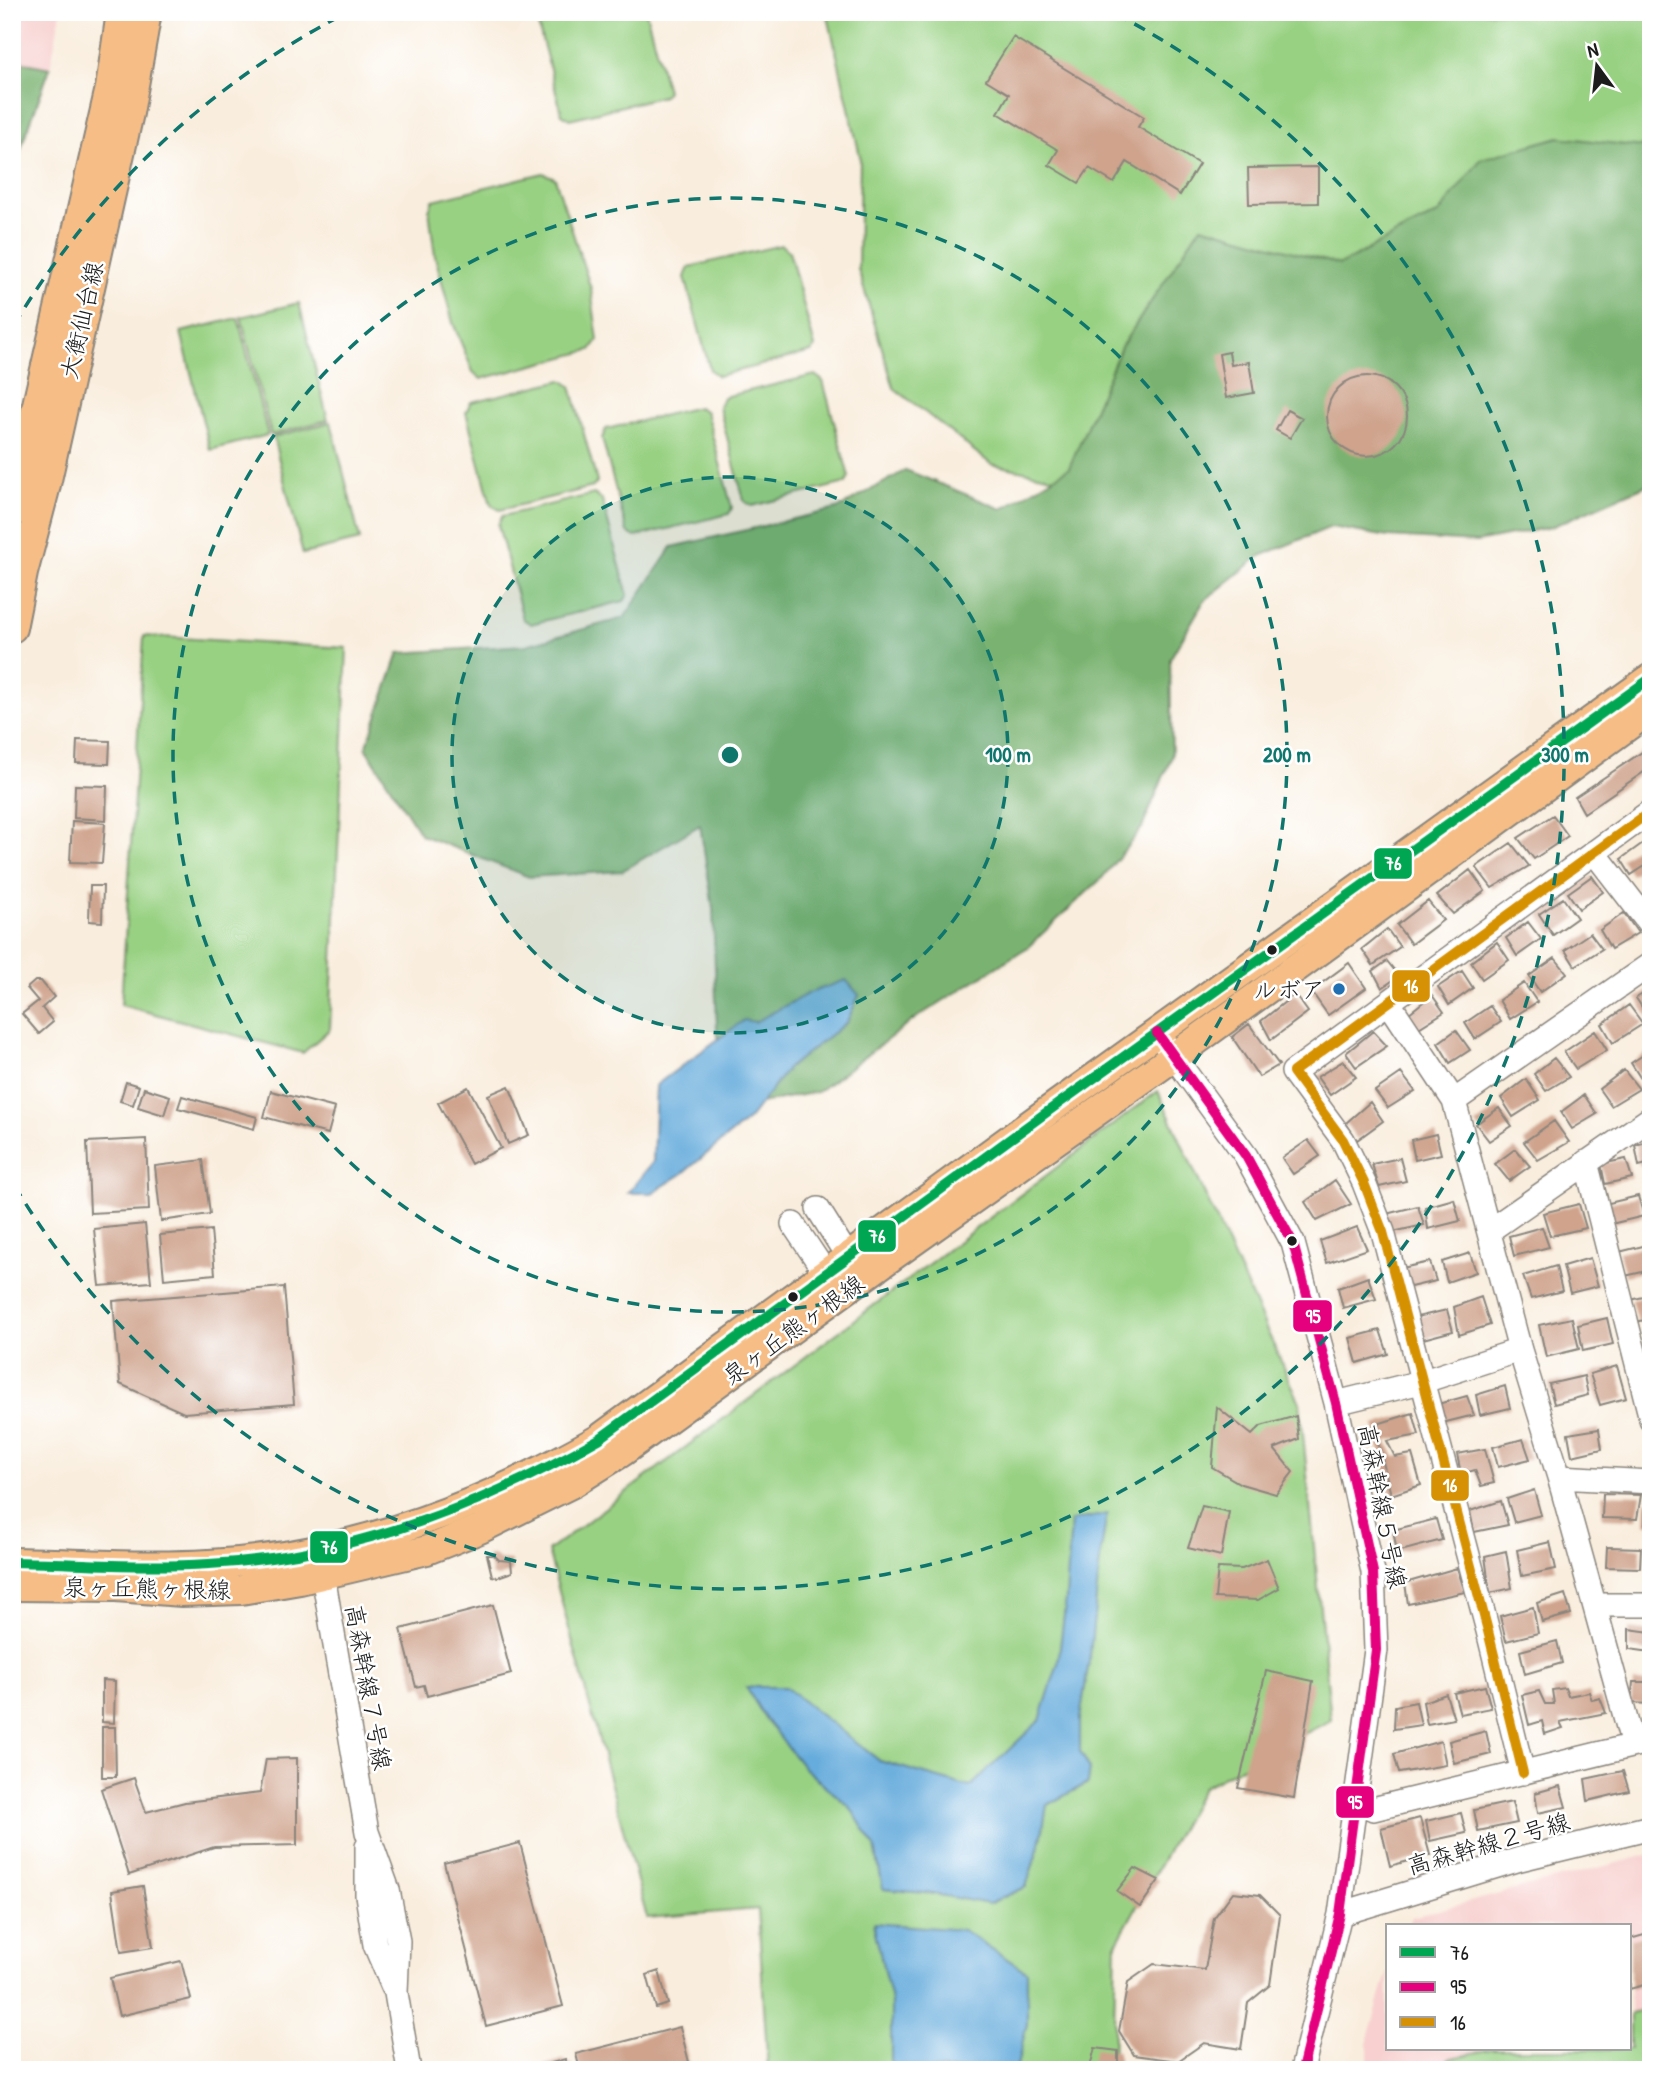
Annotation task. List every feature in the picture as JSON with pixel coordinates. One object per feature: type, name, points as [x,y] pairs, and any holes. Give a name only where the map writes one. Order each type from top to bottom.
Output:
[{"type":"main road","name":"大衡仙台線","points":[[12,513],[110,88],[121,12]]},
{"type":"main road","name":"大衡仙台線","points":[[12,628],[129,113],[147,12]]},
{"type":"main road","name":"泉ヶ丘熊ヶ根線","points":[[833,1285],[848,1258],[1651,678]]},
{"type":"main road","name":"泉ヶ丘熊ヶ根線","points":[[12,1586],[116,1587],[182,1592],[241,1590],[321,1563],[393,1531],[441,1516],[546,1469],[599,1439],[1175,1056],[1651,709]]},
{"type":"main road","name":"泉ヶ丘熊ヶ根線","points":[[12,1562],[163,1566],[246,1561],[321,1563]]},
{"type":"street","points":[[1523,1773],[1383,1233],[1343,1140],[1293,1072],[1651,811]]},
{"type":"street","points":[[1594,852],[1651,926]]},
{"type":"street","points":[[1454,1101],[1651,964]]},
{"type":"street","points":[[1373,1810],[1642,1743],[1595,1605],[1520,1350],[1454,1101],[1390,1003]]},
{"type":"street","name":"高森幹線５号線","points":[[1157,1033],[1246,1156],[1293,1243],[1336,1403],[1373,1572],[1376,1650],[1340,1914],[1302,2070]]},
{"type":"street","points":[[1490,1230],[1651,1118]]},
{"type":"street","points":[[1586,1162],[1651,1419]]},
{"type":"street","points":[[818,1209],[848,1258]]},
{"type":"street","points":[[793,1224],[833,1285]]},
{"type":"street","points":[[1336,1403],[1421,1382],[1520,1350]]},
{"type":"street","points":[[1559,1477],[1651,1482]]},
{"type":"street","name":"高森幹線７号線","points":[[321,1563],[368,1832],[367,1895],[375,1945],[396,1993],[409,2070]]},
{"type":"street","points":[[1595,1605],[1651,1605]]},
{"type":"street","name":"高森幹線２号線","points":[[1340,1914],[1520,1859],[1651,1827]]},
{"type":"shaded area","points":[[12,12],[61,12],[50,68],[12,60]]},
{"type":"shaded area","points":[[1651,1854],[1651,2070],[1368,2070],[1368,2038],[1386,1977],[1386,2050],[1632,2050],[1632,1924],[1409,1924],[1412,1917]]},
{"type":"green space","points":[[540,12],[646,12],[667,91],[663,96],[570,119],[562,114],[537,21]]},
{"type":"green space","points":[[827,12],[1651,12],[1651,425],[1108,489],[991,464],[894,388],[858,269],[860,156]]},
{"type":"green space","points":[[12,60],[50,68],[12,173]]},
{"type":"green space","points":[[1559,137],[1651,148],[1651,483],[1551,527],[1477,542],[1388,537],[1331,527],[1260,556],[1204,601],[1170,659],[1172,756],[1142,828],[1102,878],[1028,947],[919,1016],[817,1092],[751,1105],[727,1087],[717,1031],[713,909],[700,825],[622,871],[529,877],[421,835],[366,748],[399,653],[526,645],[624,618],[672,547],[837,509],[906,470],[1002,509],[1069,468],[1121,347],[1201,226],[1340,265],[1438,214],[1481,159]]},
{"type":"green space","points":[[543,173],[555,178],[591,289],[598,340],[591,350],[481,379],[473,372],[453,323],[435,256],[429,210],[433,200]]},
{"type":"green space","points":[[781,245],[789,251],[815,347],[811,352],[718,376],[710,370],[685,277],[689,267]]},
{"type":"green space","points":[[299,303],[328,420],[271,435],[241,317]]},
{"type":"green space","points":[[238,318],[268,435],[210,450],[181,332]]},
{"type":"green space","points":[[815,375],[823,381],[849,477],[846,483],[752,506],[744,501],[719,407],[723,397]]},
{"type":"green space","points":[[562,380],[571,386],[597,482],[593,487],[500,510],[491,505],[466,412],[471,402]]},
{"type":"green space","points":[[698,407],[706,412],[732,508],[729,514],[635,537],[627,532],[602,438],[606,429]]},
{"type":"green space","points":[[331,422],[360,540],[303,554],[273,437]]},
{"type":"green space","points":[[594,494],[602,500],[628,595],[624,601],[531,624],[523,619],[498,525],[502,516]]},
{"type":"green space","points":[[144,636],[347,648],[330,1029],[303,1053],[121,1005]]},
{"type":"green space","points":[[1158,1091],[1300,1403],[1331,1720],[1203,1787],[1116,1944],[1113,2070],[768,2070],[758,1909],[647,1918],[548,1551]]},
{"type":"green space","points":[[1651,2008],[1651,2070],[1451,2070],[1448,2059],[1486,2050],[1632,2050],[1632,2013]]},
{"type":"water","points":[[846,980],[859,995],[847,1022],[788,1068],[749,1119],[682,1174],[652,1193],[628,1193],[653,1162],[656,1085],[744,1020],[755,1022],[809,993]]},
{"type":"water","points":[[1107,1514],[1080,1719],[1080,1751],[1090,1769],[1088,1783],[1047,1805],[1041,1840],[1026,1887],[989,1904],[934,1894],[883,1889],[875,1847],[850,1807],[804,1768],[766,1720],[746,1687],[785,1687],[880,1761],[970,1787],[1040,1720],[1058,1663],[1066,1599],[1071,1521]]},
{"type":"water","points":[[873,1923],[963,1930],[1027,1972],[1027,2024],[1016,2070],[891,2070],[891,2001]]},
{"type":"building","points":[[1013,37],[1144,117],[1138,127],[1199,164],[1180,195],[1127,162],[1114,183],[1089,168],[1079,183],[1049,165],[1058,150],[998,113],[1009,94],[986,80]]},
{"type":"building","points":[[1318,167],[1318,203],[1249,204],[1248,168]]},
{"type":"building","points":[[1229,352],[1231,365],[1249,362],[1254,393],[1226,398],[1219,354]]},
{"type":"building","points":[[1359,376],[1375,376],[1396,387],[1407,408],[1407,424],[1396,445],[1375,456],[1359,456],[1345,450],[1333,438],[1327,424],[1327,408],[1333,394],[1345,382]]},
{"type":"building","points":[[1287,410],[1302,418],[1290,438],[1276,430]]},
{"type":"building","points":[[77,740],[110,741],[109,764],[76,763]]},
{"type":"building","points":[[1651,746],[1651,767],[1584,813],[1575,797]]},
{"type":"building","points":[[75,785],[107,786],[106,820],[74,818]]},
{"type":"building","points":[[1553,815],[1568,836],[1534,859],[1518,838]]},
{"type":"building","points":[[72,821],[105,823],[102,863],[70,862]]},
{"type":"building","points":[[1647,840],[1651,845],[1651,862],[1631,875],[1621,859]]},
{"type":"building","points":[[1511,843],[1529,866],[1492,888],[1476,867]]},
{"type":"building","points":[[1470,870],[1485,891],[1453,914],[1437,896]]},
{"type":"building","points":[[1592,876],[1603,892],[1579,909],[1568,893]]},
{"type":"building","points":[[90,886],[103,886],[102,922],[89,921]]},
{"type":"building","points":[[1563,898],[1577,918],[1553,935],[1539,914]]},
{"type":"building","points":[[1428,901],[1443,920],[1411,944],[1397,925]]},
{"type":"building","points":[[1624,913],[1638,933],[1611,949],[1600,930]]},
{"type":"building","points":[[1528,922],[1541,939],[1517,956],[1506,938]]},
{"type":"building","points":[[1387,929],[1400,947],[1373,965],[1362,949]]},
{"type":"building","points":[[1590,933],[1602,949],[1575,966],[1565,950]]},
{"type":"building","points":[[1497,942],[1509,960],[1482,979],[1471,962]]},
{"type":"building","points":[[1555,958],[1567,973],[1540,992],[1529,976]]},
{"type":"building","points":[[1387,961],[1399,976],[1382,988],[1373,971]]},
{"type":"building","name":"ルボア","points":[[1349,963],[1366,988],[1328,1015],[1311,991]]},
{"type":"building","points":[[1462,971],[1473,988],[1449,1005],[1438,987]]},
{"type":"building","points":[[35,981],[41,981],[54,997],[42,1008],[53,1022],[39,1034],[22,1014],[38,1001],[27,988]]},
{"type":"building","points":[[1524,983],[1537,1002],[1510,1019],[1499,1000]]},
{"type":"building","points":[[1651,989],[1651,1017],[1649,1018],[1636,998]]},
{"type":"building","points":[[1295,994],[1308,1012],[1271,1040],[1261,1021]]},
{"type":"building","points":[[1432,995],[1444,1012],[1417,1029],[1408,1014]]},
{"type":"building","points":[[1629,1005],[1643,1024],[1613,1043],[1602,1024]]},
{"type":"building","points":[[1490,1006],[1501,1022],[1475,1039],[1465,1023]]},
{"type":"building","points":[[1249,1024],[1279,1065],[1259,1077],[1232,1037]]},
{"type":"building","points":[[1456,1030],[1470,1050],[1450,1063],[1438,1043]]},
{"type":"building","points":[[1373,1031],[1387,1046],[1356,1067],[1346,1053]]},
{"type":"building","points":[[1595,1031],[1607,1050],[1576,1069],[1564,1052]]},
{"type":"building","points":[[1651,1050],[1651,1078],[1643,1082],[1631,1063]]},
{"type":"building","points":[[1554,1058],[1569,1077],[1546,1091],[1534,1074]]},
{"type":"building","points":[[1343,1061],[1356,1077],[1330,1095],[1317,1077]]},
{"type":"building","points":[[1624,1070],[1639,1089],[1611,1106],[1599,1089]]},
{"type":"building","points":[[1401,1073],[1415,1091],[1388,1108],[1375,1091]]},
{"type":"building","points":[[1526,1079],[1540,1100],[1513,1117],[1501,1098]]},
{"type":"building","points":[[126,1082],[139,1086],[133,1105],[120,1101]]},
{"type":"building","points":[[509,1086],[529,1135],[508,1144],[488,1095]]},
{"type":"building","points":[[468,1087],[501,1148],[471,1164],[438,1103]]},
{"type":"building","points":[[144,1088],[170,1096],[164,1115],[138,1107]]},
{"type":"building","points":[[271,1091],[335,1108],[328,1134],[264,1117]]},
{"type":"building","points":[[1584,1095],[1597,1114],[1572,1129],[1561,1112]]},
{"type":"building","points":[[182,1096],[257,1117],[254,1129],[178,1108]]},
{"type":"building","points":[[1370,1102],[1383,1121],[1357,1140],[1346,1123]]},
{"type":"building","points":[[1499,1108],[1512,1126],[1489,1141],[1476,1124]]},
{"type":"building","points":[[1554,1121],[1569,1142],[1538,1160],[1524,1142]]},
{"type":"building","points":[[1436,1134],[1441,1154],[1415,1160],[1411,1140]]},
{"type":"building","points":[[146,1139],[149,1210],[90,1213],[87,1142]]},
{"type":"building","points":[[1308,1140],[1320,1156],[1293,1174],[1282,1158]]},
{"type":"building","points":[[1651,1141],[1651,1163],[1639,1166],[1635,1145]]},
{"type":"building","points":[[1515,1149],[1530,1166],[1509,1181],[1495,1164]]},
{"type":"building","points":[[1400,1158],[1406,1181],[1379,1187],[1372,1164]]},
{"type":"building","points":[[1626,1159],[1632,1178],[1605,1184],[1601,1164]]},
{"type":"building","points":[[203,1160],[210,1214],[161,1221],[155,1166]]},
{"type":"building","points":[[1335,1180],[1351,1204],[1317,1221],[1305,1202]]},
{"type":"building","points":[[1651,1193],[1651,1213],[1650,1213],[1644,1195]]},
{"type":"building","points":[[1638,1196],[1644,1216],[1611,1224],[1605,1204]]},
{"type":"building","points":[[1454,1199],[1460,1221],[1428,1229],[1425,1207]]},
{"type":"building","points":[[1579,1204],[1586,1228],[1550,1236],[1543,1213]]},
{"type":"building","points":[[1418,1206],[1424,1225],[1388,1233],[1386,1214]]},
{"type":"building","points":[[145,1224],[151,1282],[100,1286],[94,1229]]},
{"type":"building","points":[[1357,1227],[1367,1249],[1327,1263],[1320,1241]]},
{"type":"building","points":[[1542,1227],[1549,1247],[1514,1256],[1509,1236]]},
{"type":"building","points":[[211,1230],[215,1274],[164,1279],[160,1235]]},
{"type":"building","points":[[1651,1244],[1651,1270],[1625,1276],[1619,1252]]},
{"type":"building","points":[[1470,1253],[1476,1272],[1447,1282],[1442,1262]]},
{"type":"building","points":[[1590,1258],[1598,1286],[1570,1293],[1563,1266]]},
{"type":"building","points":[[1430,1262],[1436,1281],[1406,1288],[1402,1268]]},
{"type":"building","points":[[1556,1266],[1562,1291],[1531,1299],[1523,1276]]},
{"type":"building","points":[[1368,1277],[1376,1299],[1343,1308],[1338,1288]]},
{"type":"building","points":[[284,1287],[294,1404],[184,1413],[120,1384],[113,1301]]},
{"type":"building","points":[[1651,1295],[1651,1318],[1637,1322],[1631,1300]]},
{"type":"building","points":[[1481,1297],[1490,1325],[1459,1335],[1454,1307]]},
{"type":"building","points":[[1447,1310],[1453,1331],[1423,1339],[1417,1317]]},
{"type":"building","points":[[1572,1318],[1579,1349],[1546,1357],[1539,1325]]},
{"type":"building","points":[[1607,1318],[1613,1344],[1583,1351],[1578,1325]]},
{"type":"building","points":[[1380,1330],[1388,1354],[1357,1363],[1350,1338]]},
{"type":"building","points":[[1617,1366],[1626,1398],[1600,1405],[1590,1374]]},
{"type":"building","points":[[1584,1376],[1588,1395],[1554,1404],[1549,1384]]},
{"type":"building","points":[[1505,1386],[1510,1408],[1480,1415],[1476,1395]]},
{"type":"building","points":[[1467,1396],[1474,1415],[1442,1423],[1438,1404]]},
{"type":"building","points":[[1217,1407],[1252,1435],[1261,1426],[1296,1416],[1299,1439],[1274,1449],[1293,1472],[1276,1494],[1241,1484],[1212,1467]]},
{"type":"building","points":[[1413,1413],[1419,1435],[1387,1441],[1395,1457],[1412,1454],[1421,1485],[1391,1495],[1374,1425]]},
{"type":"building","points":[[1599,1429],[1602,1449],[1572,1456],[1568,1434]]},
{"type":"building","points":[[1523,1439],[1530,1459],[1498,1467],[1493,1447]]},
{"type":"building","points":[[1485,1449],[1494,1483],[1481,1486],[1475,1470],[1461,1474],[1457,1454]]},
{"type":"building","points":[[1534,1490],[1541,1515],[1514,1522],[1507,1499]]},
{"type":"building","points":[[1603,1494],[1641,1495],[1637,1519],[1602,1518]]},
{"type":"building","points":[[1501,1501],[1508,1525],[1474,1532],[1470,1511]]},
{"type":"building","points":[[1646,1501],[1651,1501],[1651,1524],[1645,1524]]},
{"type":"building","points":[[1202,1506],[1229,1512],[1221,1556],[1188,1548]]},
{"type":"building","points":[[1436,1519],[1442,1540],[1397,1552],[1393,1530]]},
{"type":"building","points":[[1550,1542],[1556,1569],[1522,1576],[1517,1550]]},
{"type":"building","points":[[1607,1547],[1641,1548],[1640,1568],[1606,1567]]},
{"type":"building","points":[[1506,1551],[1512,1588],[1490,1593],[1485,1556]]},
{"type":"building","points":[[487,1555],[511,1561],[512,1572],[498,1577],[492,1576]]},
{"type":"building","points":[[1267,1559],[1279,1588],[1258,1600],[1215,1598],[1218,1568],[1242,1569]]},
{"type":"building","points":[[1457,1568],[1465,1592],[1408,1604],[1405,1583]]},
{"type":"building","points":[[1565,1594],[1571,1614],[1542,1622],[1537,1603]]},
{"type":"building","points":[[493,1605],[511,1674],[427,1696],[424,1685],[416,1687],[401,1629]]},
{"type":"building","points":[[1533,1607],[1538,1633],[1506,1641],[1500,1616]]},
{"type":"building","points":[[1629,1629],[1651,1632],[1651,1652],[1629,1649]]},
{"type":"building","points":[[1557,1641],[1562,1663],[1525,1674],[1520,1651]]},
{"type":"building","points":[[1266,1671],[1313,1681],[1294,1798],[1238,1788]]},
{"type":"building","points":[[102,1680],[115,1681],[114,1723],[102,1722]]},
{"type":"building","points":[[1633,1682],[1651,1682],[1651,1704],[1631,1703]]},
{"type":"building","points":[[1485,1686],[1491,1708],[1460,1714],[1454,1693]]},
{"type":"building","points":[[1565,1688],[1568,1696],[1589,1692],[1592,1700],[1600,1698],[1606,1713],[1560,1722],[1563,1728],[1545,1734],[1542,1721],[1529,1725],[1522,1695],[1539,1691],[1545,1704],[1554,1704],[1552,1690]]},
{"type":"building","points":[[1446,1694],[1454,1719],[1427,1724],[1423,1702]]},
{"type":"building","points":[[1416,1702],[1421,1725],[1394,1729],[1395,1706]]},
{"type":"building","points":[[102,1727],[115,1727],[116,1777],[102,1777]]},
{"type":"building","points":[[1486,1731],[1491,1754],[1454,1763],[1449,1741]]},
{"type":"building","points":[[1441,1741],[1446,1765],[1399,1773],[1394,1754]]},
{"type":"building","points":[[297,1758],[297,1845],[214,1847],[129,1875],[101,1789],[134,1778],[146,1812],[185,1802],[260,1793],[266,1759]]},
{"type":"building","points":[[1623,1771],[1629,1791],[1588,1801],[1585,1779]]},
{"type":"building","points":[[1560,1786],[1566,1807],[1538,1813],[1535,1793]]},
{"type":"building","points":[[1512,1802],[1517,1823],[1478,1831],[1474,1810]]},
{"type":"building","points":[[1461,1813],[1466,1833],[1430,1841],[1426,1821]]},
{"type":"building","points":[[1420,1818],[1430,1855],[1390,1866],[1381,1828]]},
{"type":"building","points":[[520,1843],[563,2006],[486,2026],[444,1863]]},
{"type":"building","points":[[1135,1868],[1159,1880],[1140,1907],[1117,1891]]},
{"type":"building","points":[[143,1886],[153,1947],[121,1952],[112,1891]]},
{"type":"building","points":[[1233,1892],[1260,1895],[1280,1915],[1270,1985],[1248,2003],[1241,2049],[1204,2043],[1178,2061],[1134,2055],[1119,2031],[1128,1982],[1154,1964],[1205,1970],[1214,1918]]},
{"type":"building","points":[[1651,1933],[1651,1983],[1632,1988],[1632,1938]]},
{"type":"building","points":[[181,1961],[191,1999],[119,2016],[110,1978]]},
{"type":"building","points":[[659,1971],[668,2004],[656,2008],[647,1975]]},
{"type":"building","points":[[680,2027],[691,2070],[580,2070],[576,2054]]},
{"type":"building","points":[[1095,2048],[1118,2051],[1118,2070],[1089,2070]]},
{"type":"building","points":[[565,2059],[566,2064],[571,2063],[573,2070],[529,2070]]},
{"type":"transit line","name":"76","points":[[12,1562],[184,1565],[261,1559],[312,1551],[411,1525],[507,1487],[553,1464],[599,1439],[1058,1104],[1651,678]]},
{"type":"transit line","name":"16","points":[[1523,1773],[1383,1232],[1364,1183],[1343,1140],[1293,1072],[1651,811]]},
{"type":"transit line","name":"95","points":[[1157,1033],[1246,1156],[1293,1243],[1336,1403],[1373,1572],[1376,1650],[1340,1914],[1302,2070]]},
{"type":"place","name":"ルボア","points":[[1339,989]]}]
